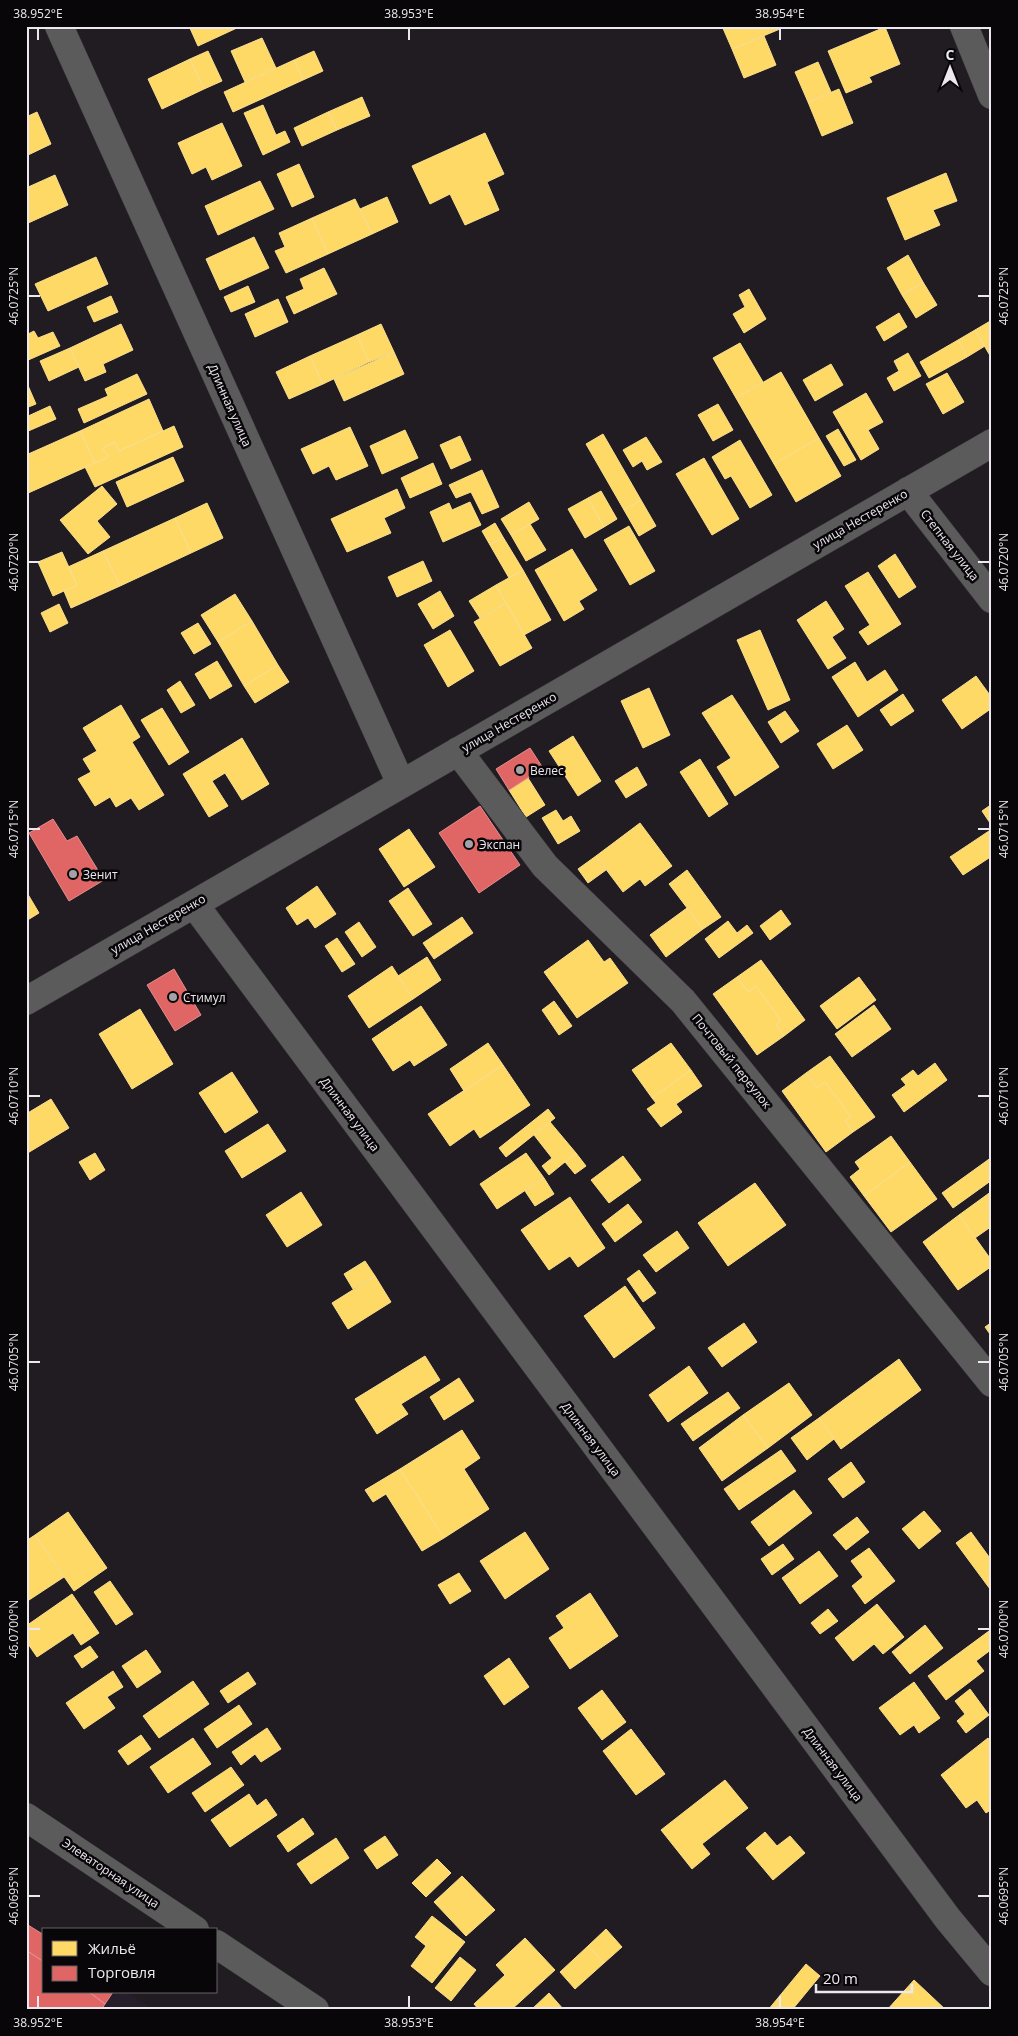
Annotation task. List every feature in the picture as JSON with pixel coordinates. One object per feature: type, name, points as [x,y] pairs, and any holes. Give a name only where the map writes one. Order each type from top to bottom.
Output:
[{"type":"street","name":"Длинная улица","points":[[59,26],[401,784]]},
{"type":"street","points":[[964,26],[992,96]]},
{"type":"street","name":"улица Нестеренко","points":[[26,1000],[992,443]]},
{"type":"street","name":"Степная улица","points":[[908,491],[992,598]]},
{"type":"street","name":"Почтовый переулок","points":[[458,751],[545,866],[683,1001],[992,1383]]},
{"type":"street","name":"Длинная улица","points":[[194,904],[948,1919],[992,1972]]},
{"type":"street","name":"Элеваторная улица","points":[[26,1817],[192,1928]]},
{"type":"street","points":[[218,1945],[314,2009]]},
{"type":"shaded area","points":[[26,1924],[42,1934],[42,1994],[130,1994],[153,2010],[26,2010]]},
{"type":"building: Жильё","points":[[189,26],[238,26],[239,27],[198,46]]},
{"type":"building: Жильё","points":[[722,26],[779,26],[780,29],[732,49]]},
{"type":"building: Жильё","points":[[885,27],[900,64],[869,77],[872,82],[846,93],[828,51]]},
{"type":"building: Жильё","points":[[764,36],[776,65],[744,78],[732,49]]},
{"type":"building: Жильё","points":[[262,38],[276,68],[245,82],[231,51]]},
{"type":"building: Жильё","points":[[208,51],[222,81],[204,89],[190,59]]},
{"type":"building: Жильё","points":[[314,51],[323,71],[303,80],[294,60]]},
{"type":"building: Жильё","points":[[190,59],[204,89],[162,109],[148,79]]},
{"type":"building: Жильё","points":[[294,60],[303,80],[233,112],[224,92]]},
{"type":"building: Жильё","points":[[818,62],[831,92],[808,102],[795,72]]},
{"type":"building: Жильё","points":[[839,89],[853,123],[822,136],[808,102]]},
{"type":"building: Жильё","points":[[362,97],[370,116],[337,130],[328,112]]},
{"type":"building: Жильё","points":[[263,105],[276,135],[285,131],[290,142],[263,155],[244,113]]},
{"type":"building: Жильё","points":[[37,112],[51,144],[26,156],[26,117]]},
{"type":"building: Жильё","points":[[328,112],[337,130],[302,146],[294,128]]},
{"type":"building: Жильё","points":[[222,123],[242,166],[212,180],[206,167],[192,174],[178,143]]},
{"type":"building: Жильё","points":[[485,133],[504,174],[487,182],[499,210],[465,225],[450,194],[430,204],[412,166]]},
{"type":"building: Жильё","points":[[299,164],[314,197],[292,207],[277,174]]},
{"type":"building: Жильё","points":[[946,173],[957,201],[933,210],[940,225],[905,240],[887,198]]},
{"type":"building: Жильё","points":[[55,175],[68,205],[26,224],[26,188]]},
{"type":"building: Жильё","points":[[260,181],[274,209],[218,235],[205,206]]},
{"type":"building: Жильё","points":[[387,197],[398,222],[372,234],[360,209]]},
{"type":"building: Жильё","points":[[355,199],[372,234],[328,254],[312,218]]},
{"type":"building: Жильё","points":[[312,218],[328,254],[286,273],[275,251],[285,247],[279,233]]},
{"type":"building: Жильё","points":[[254,237],[269,268],[220,290],[206,259]]},
{"type":"building: Жильё","points":[[908,255],[923,282],[902,295],[887,268]]},
{"type":"building: Жильё","points":[[96,257],[108,284],[48,311],[35,284]]},
{"type":"building: Жильё","points":[[324,268],[337,294],[294,314],[286,297],[304,289],[300,279]]},
{"type":"building: Жильё","points":[[923,282],[937,305],[916,318],[902,295]]},
{"type":"building: Жильё","points":[[248,286],[255,302],[231,312],[224,297]]},
{"type":"building: Жильё","points":[[749,289],[766,319],[744,333],[733,314],[745,307],[739,295]]},
{"type":"building: Жильё","points":[[111,296],[118,312],[94,322],[87,307]]},
{"type":"building: Жильё","points":[[278,299],[288,322],[255,337],[245,314]]},
{"type":"building: Жильё","points":[[899,313],[907,327],[884,341],[876,327]]},
{"type":"building: Жильё","points":[[992,320],[992,359],[975,330]]},
{"type":"building: Жильё","points":[[121,324],[133,350],[103,364],[106,372],[85,381],[70,348]]},
{"type":"building: Жильё","points":[[381,324],[394,352],[369,362],[357,335]]},
{"type":"building: Жильё","points":[[975,330],[985,346],[967,357],[958,340]]},
{"type":"building: Жильё","points":[[34,331],[38,338],[53,332],[60,346],[26,361],[26,335]]},
{"type":"building: Жильё","points":[[357,335],[369,362],[323,384],[310,356]]},
{"type":"building: Жильё","points":[[958,340],[967,357],[929,378],[920,362]]},
{"type":"building: Жильё","points":[[740,343],[763,382],[736,398],[713,358]]},
{"type":"building: Жильё","points":[[70,348],[79,367],[49,381],[40,361]]},
{"type":"building: Жильё","points":[[394,352],[404,374],[344,401],[334,379]]},
{"type":"building: Жильё","points":[[908,353],[921,376],[894,391],[887,378],[899,371],[894,361]]},
{"type":"building: Жильё","points":[[310,356],[323,384],[289,399],[276,372]]},
{"type":"building: Жильё","points":[[831,364],[843,385],[815,401],[803,380]]},
{"type":"building: Жильё","points":[[781,372],[819,438],[774,464],[736,398]]},
{"type":"building: Жильё","points":[[947,373],[964,402],[943,414],[926,384]]},
{"type":"building: Жильё","points":[[137,374],[147,394],[84,423],[78,409],[108,396],[105,389]]},
{"type":"building: Жильё","points":[[26,381],[36,404],[26,408]]},
{"type":"building: Жильё","points":[[866,393],[883,422],[868,430],[879,449],[861,460],[833,412]]},
{"type":"building: Жильё","points":[[149,399],[163,431],[119,451],[115,442],[103,448],[108,457],[95,463],[80,431]]},
{"type":"building: Жильё","points":[[718,404],[733,430],[713,441],[698,415]]},
{"type":"building: Жильё","points":[[50,406],[56,419],[26,432],[26,417]]},
{"type":"building: Жильё","points":[[174,426],[183,447],[95,487],[85,467],[108,457],[103,448],[115,442],[119,451]]},
{"type":"building: Жильё","points":[[350,427],[368,466],[336,480],[329,466],[313,474],[301,449]]},
{"type":"building: Жильё","points":[[838,429],[856,460],[844,466],[826,436]]},
{"type":"building: Жильё","points":[[405,430],[418,458],[382,474],[370,446]]},
{"type":"building: Жильё","points":[[80,431],[95,463],[26,494],[26,455]]},
{"type":"building: Жильё","points":[[603,434],[641,500],[624,510],[586,444]]},
{"type":"building: Жильё","points":[[460,436],[471,460],[451,469],[440,445]]},
{"type":"building: Жильё","points":[[646,437],[662,462],[647,470],[642,461],[633,467],[623,450]]},
{"type":"building: Жильё","points":[[819,438],[841,476],[796,502],[774,464]]},
{"type":"building: Жильё","points":[[740,440],[772,495],[750,508],[731,476],[725,479],[712,457]]},
{"type":"building: Жильё","points":[[173,457],[184,481],[127,507],[116,482]]},
{"type":"building: Жильё","points":[[704,458],[739,519],[712,535],[676,474]]},
{"type":"building: Жильё","points":[[433,463],[442,484],[410,498],[401,478]]},
{"type":"building: Жильё","points":[[482,470],[499,507],[482,514],[471,492],[456,498],[449,485]]},
{"type":"building: Жильё","points":[[102,486],[117,504],[97,521],[110,537],[88,554],[60,520]]},
{"type":"building: Жильё","points":[[397,489],[405,508],[384,518],[391,533],[347,552],[331,519]]},
{"type":"building: Жильё","points":[[601,491],[617,519],[604,527],[588,498]]},
{"type":"building: Жильё","points":[[588,498],[604,527],[585,538],[568,509]]},
{"type":"building: Жильё","points":[[641,500],[656,526],[639,536],[624,510]]},
{"type":"building: Жильё","points":[[470,502],[481,525],[443,542],[430,512],[449,503],[452,510]]},
{"type":"building: Жильё","points":[[529,502],[539,519],[511,535],[501,519]]},
{"type":"building: Жильё","points":[[207,503],[223,538],[191,553],[175,518]]},
{"type":"building: Жильё","points":[[175,518],[191,553],[120,586],[103,551]]},
{"type":"building: Жильё","points":[[495,523],[503,537],[490,545],[482,531]]},
{"type":"building: Жильё","points":[[530,524],[546,550],[526,561],[511,535]]},
{"type":"building: Жильё","points":[[629,526],[655,571],[630,585],[604,540]]},
{"type":"building: Жильё","points":[[503,537],[523,570],[509,578],[490,545]]},
{"type":"building: Жильё","points":[[572,549],[597,590],[579,601],[584,609],[564,621],[535,570]]},
{"type":"building: Жильё","points":[[103,551],[120,586],[71,608],[64,591],[77,585],[68,567]]},
{"type":"building: Жильё","points":[[62,552],[77,585],[53,596],[38,562]]},
{"type":"building: Жильё","points":[[895,554],[916,587],[899,598],[878,566]]},
{"type":"building: Жильё","points":[[423,561],[432,581],[397,597],[388,577]]},
{"type":"building: Жильё","points":[[523,570],[551,620],[524,635],[496,585]]},
{"type":"building: Жильё","points":[[868,572],[901,624],[868,645],[859,632],[870,625],[845,586]]},
{"type":"building: Жильё","points":[[496,585],[506,603],[480,618],[469,601]]},
{"type":"building: Жильё","points":[[440,591],[454,616],[433,629],[418,604]]},
{"type":"building: Жильё","points":[[235,594],[252,621],[218,642],[201,615]]},
{"type":"building: Жильё","points":[[826,601],[844,629],[832,637],[846,658],[828,669],[797,620]]},
{"type":"building: Жильё","points":[[506,603],[532,648],[500,666],[474,622]]},
{"type":"building: Жильё","points":[[59,604],[68,623],[50,632],[41,613]]},
{"type":"building: Жильё","points":[[252,621],[278,665],[244,686],[218,642]]},
{"type":"building: Жильё","points":[[198,623],[211,644],[194,654],[181,633]]},
{"type":"building: Жильё","points":[[450,630],[474,671],[448,687],[424,645]]},
{"type":"building: Жильё","points":[[760,630],[790,700],[768,710],[737,640]]},
{"type":"building: Жильё","points":[[217,661],[232,686],[210,699],[195,674]]},
{"type":"building: Жильё","points":[[855,662],[867,682],[885,670],[898,690],[858,717],[832,677]]},
{"type":"building: Жильё","points":[[278,665],[289,682],[255,703],[244,686]]},
{"type":"building: Жильё","points":[[976,676],[992,698],[992,708],[962,729],[942,700]]},
{"type":"building: Жильё","points":[[180,681],[195,705],[181,713],[167,690]]},
{"type":"building: Жильё","points":[[649,688],[670,735],[643,748],[621,701]]},
{"type":"building: Жильё","points":[[903,694],[914,711],[891,726],[880,710]]},
{"type":"building: Жильё","points":[[732,695],[779,767],[735,796],[717,767],[731,758],[702,713]]},
{"type":"building: Жильё","points":[[121,705],[140,737],[132,742],[164,795],[139,810],[131,798],[116,807],[110,797],[95,806],[78,779],[91,772],[83,759],[97,751],[83,728]]},
{"type":"building: Жильё","points":[[162,708],[189,752],[169,765],[141,720]]},
{"type":"building: Жильё","points":[[785,711],[799,731],[781,743],[768,722]]},
{"type":"building: Жильё","points":[[847,725],[863,750],[833,769],[817,744]]},
{"type":"building: Жильё","points":[[573,736],[601,781],[578,796],[549,751]]},
{"type":"building: Жильё","points":[[242,738],[269,784],[242,800],[225,773],[212,781],[228,806],[209,817],[183,774]]},
{"type":"building: Жильё","points":[[700,759],[728,804],[709,817],[680,772]]},
{"type":"building: Жильё","points":[[637,767],[647,785],[626,798],[615,781]]},
{"type":"building: Жильё","points":[[528,778],[545,805],[526,817],[509,790]]},
{"type":"building: Жильё","points":[[992,804],[992,826],[982,811]]},
{"type":"building: Жильё","points":[[556,810],[563,821],[571,816],[580,831],[558,844],[542,818]]},
{"type":"building: Жильё","points":[[640,823],[672,866],[645,886],[640,879],[623,892],[596,856]]},
{"type":"building: Жильё","points":[[409,829],[435,867],[404,887],[379,849]]},
{"type":"building: Жильё","points":[[992,829],[992,856],[963,875],[950,857]]},
{"type":"building: Жильё","points":[[596,856],[606,870],[588,883],[578,869]]},
{"type":"building: Жильё","points":[[687,870],[721,917],[703,929],[669,884]]},
{"type":"building: Жильё","points":[[317,886],[336,914],[315,928],[308,918],[297,925],[286,908]]},
{"type":"building: Жильё","points":[[408,888],[432,924],[413,936],[389,901]]},
{"type":"building: Жильё","points":[[26,891],[39,913],[26,921]]},
{"type":"building: Жильё","points":[[687,908],[703,929],[666,957],[650,935]]},
{"type":"building: Жильё","points":[[781,910],[791,924],[770,940],[760,926]]},
{"type":"building: Жильё","points":[[462,917],[473,933],[434,959],[423,943]]},
{"type":"building: Жильё","points":[[728,921],[737,933],[747,925],[753,933],[719,958],[705,939]]},
{"type":"building: Жильё","points":[[359,922],[376,947],[362,957],[345,932]]},
{"type":"building: Жильё","points":[[337,938],[355,964],[342,972],[325,946]]},
{"type":"building: Жильё","points":[[588,940],[604,962],[610,958],[628,983],[577,1018],[544,972]]},
{"type":"building: Жильё","points":[[427,957],[441,980],[413,999],[398,976]]},
{"type":"building: Жильё","points":[[761,960],[805,1020],[784,1036],[776,1025],[781,1021],[756,986],[748,992],[737,977]]},
{"type":"building: Жильё","points":[[392,966],[413,999],[369,1028],[348,996]]},
{"type":"building: Жильё","points":[[737,977],[748,992],[756,986],[781,1021],[776,1025],[784,1036],[757,1055],[713,994]]},
{"type":"building: Жильё","points":[[859,977],[876,1000],[837,1029],[820,1006]]},
{"type":"building: Жильё","points":[[554,1001],[572,1026],[559,1035],[542,1010]]},
{"type":"building: Жильё","points":[[874,1005],[891,1029],[852,1057],[835,1034]]},
{"type":"building: Жильё","points":[[421,1006],[447,1045],[414,1066],[410,1060],[393,1071],[372,1039]]},
{"type":"building: Жильё","points":[[140,1009],[173,1064],[132,1089],[99,1034]]},
{"type":"building: Жильё","points":[[488,1043],[503,1065],[464,1091],[450,1069]]},
{"type":"building: Жильё","points":[[671,1043],[691,1070],[652,1098],[632,1070]]},
{"type":"building: Жильё","points":[[830,1056],[875,1117],[853,1132],[845,1121],[851,1117],[825,1082],[817,1088],[806,1073]]},
{"type":"building: Жильё","points":[[935,1063],[947,1080],[904,1112],[892,1095],[906,1085],[901,1079],[913,1070],[918,1076]]},
{"type":"building: Жильё","points":[[503,1065],[530,1105],[480,1138],[474,1129],[450,1146],[428,1114]]},
{"type":"building: Жильё","points":[[691,1070],[702,1086],[676,1104],[682,1112],[661,1127],[647,1109],[656,1103],[652,1098]]},
{"type":"building: Жильё","points":[[232,1072],[258,1112],[225,1133],[199,1093]]},
{"type":"building: Жильё","points":[[806,1073],[817,1088],[825,1082],[851,1117],[845,1121],[853,1132],[826,1152],[782,1091]]},
{"type":"building: Жильё","points":[[51,1099],[69,1128],[26,1154],[26,1114]]},
{"type":"building: Жильё","points":[[548,1109],[555,1118],[506,1157],[499,1148]]},
{"type":"building: Жильё","points":[[550,1122],[576,1153],[549,1175],[542,1166],[552,1158],[534,1135]]},
{"type":"building: Жильё","points":[[268,1124],[286,1151],[242,1178],[225,1151]]},
{"type":"building: Жильё","points":[[891,1136],[910,1162],[864,1196],[850,1177],[860,1169],[855,1162]]},
{"type":"building: Жильё","points":[[95,1153],[105,1170],[90,1180],[79,1162]]},
{"type":"building: Жильё","points":[[526,1153],[544,1178],[497,1209],[480,1184]]},
{"type":"building: Жильё","points":[[576,1153],[586,1166],[575,1174],[565,1162]]},
{"type":"building: Жильё","points":[[623,1156],[641,1180],[609,1203],[591,1180]]},
{"type":"building: Жильё","points":[[992,1157],[992,1180],[953,1208],[942,1193]]},
{"type":"building: Жильё","points":[[910,1162],[937,1199],[891,1232],[864,1196]]},
{"type":"building: Жильё","points":[[544,1178],[554,1194],[535,1206],[525,1191]]},
{"type":"building: Жильё","points":[[755,1183],[786,1225],[728,1266],[698,1223]]},
{"type":"building: Жильё","points":[[992,1191],[992,1226],[975,1238],[959,1215]]},
{"type":"building: Жильё","points":[[301,1192],[322,1225],[287,1247],[266,1215]]},
{"type":"building: Жильё","points":[[570,1197],[605,1248],[578,1267],[570,1256],[549,1270],[521,1230]]},
{"type":"building: Жильё","points":[[628,1204],[642,1222],[615,1242],[602,1224]]},
{"type":"building: Жильё","points":[[959,1215],[992,1261],[992,1266],[958,1290],[923,1242]]},
{"type":"building: Жильё","points":[[677,1231],[689,1248],[656,1272],[643,1255]]},
{"type":"building: Жильё","points":[[365,1261],[375,1276],[353,1289],[344,1274]]},
{"type":"building: Жильё","points":[[639,1270],[656,1293],[643,1302],[627,1279]]},
{"type":"building: Жильё","points":[[375,1276],[391,1302],[348,1329],[332,1303]]},
{"type":"building: Жильё","points":[[625,1286],[655,1328],[614,1358],[584,1316]]},
{"type":"building: Жильё","points":[[992,1322],[992,1337],[985,1327]]},
{"type":"building: Жильё","points":[[744,1323],[757,1342],[722,1367],[708,1348]]},
{"type":"building: Жильё","points":[[425,1356],[440,1380],[401,1404],[408,1414],[377,1434],[355,1399]]},
{"type":"building: Жильё","points":[[899,1359],[921,1390],[841,1449],[819,1418]]},
{"type":"building: Жильё","points":[[689,1366],[708,1393],[668,1422],[649,1395]]},
{"type":"building: Жильё","points":[[459,1378],[474,1401],[444,1420],[430,1397]]},
{"type":"building: Жильё","points":[[789,1383],[812,1415],[768,1448],[743,1415]]},
{"type":"building: Жильё","points":[[728,1392],[740,1408],[693,1441],[681,1424]]},
{"type":"building: Жильё","points":[[743,1415],[768,1448],[722,1481],[699,1448]]},
{"type":"building: Жильё","points":[[819,1418],[834,1439],[807,1460],[791,1438]]},
{"type":"building: Жильё","points":[[462,1430],[480,1458],[464,1469],[489,1509],[444,1538],[400,1469]]},
{"type":"building: Жильё","points":[[781,1450],[796,1471],[739,1510],[724,1489]]},
{"type":"building: Жильё","points":[[851,1462],[865,1482],[843,1498],[828,1479]]},
{"type":"building: Жильё","points":[[400,1469],[444,1538],[422,1551],[386,1494],[373,1502],[365,1490]]},
{"type":"building: Жильё","points":[[794,1490],[812,1513],[769,1546],[751,1522]]},
{"type":"building: Жильё","points":[[924,1511],[941,1531],[919,1549],[902,1529]]},
{"type":"building: Жильё","points":[[68,1512],[107,1568],[74,1591],[35,1535]]},
{"type":"building: Жильё","points":[[857,1517],[869,1532],[846,1550],[833,1535]]},
{"type":"building: Жильё","points":[[525,1532],[549,1569],[505,1599],[480,1561]]},
{"type":"building: Жильё","points":[[971,1532],[992,1561],[990,1589],[956,1543]]},
{"type":"building: Жильё","points":[[35,1535],[64,1577],[26,1602],[26,1541]]},
{"type":"building: Жильё","points":[[783,1544],[794,1559],[772,1575],[761,1559]]},
{"type":"building: Жильё","points":[[869,1548],[895,1581],[865,1604],[852,1586],[863,1577],[851,1561]]},
{"type":"building: Жильё","points":[[819,1551],[838,1576],[800,1604],[782,1578]]},
{"type":"building: Жильё","points":[[459,1573],[471,1591],[450,1604],[438,1585]]},
{"type":"building: Жильё","points":[[110,1581],[133,1614],[116,1625],[94,1592]]},
{"type":"building: Жильё","points":[[590,1593],[618,1636],[570,1669],[549,1638],[564,1628],[556,1616]]},
{"type":"building: Жильё","points":[[72,1594],[99,1633],[81,1645],[73,1633],[37,1657],[26,1641],[26,1626]]},
{"type":"building: Жильё","points":[[877,1604],[904,1637],[883,1654],[874,1644],[853,1661],[835,1638]]},
{"type":"building: Жильё","points":[[828,1609],[838,1621],[820,1634],[811,1623]]},
{"type":"building: Жильё","points":[[925,1625],[943,1648],[910,1674],[892,1652]]},
{"type":"building: Жильё","points":[[989,1631],[992,1636],[992,1649],[976,1661],[984,1671],[946,1700],[928,1676]]},
{"type":"building: Жильё","points":[[90,1646],[98,1657],[82,1668],[74,1656]]},
{"type":"building: Жильё","points":[[146,1650],[161,1672],[137,1688],[122,1666]]},
{"type":"building: Жильё","points":[[509,1658],[529,1687],[504,1705],[484,1676]]},
{"type":"building: Жильё","points":[[113,1671],[123,1687],[107,1697],[115,1708],[84,1729],[66,1703]]},
{"type":"building: Жильё","points":[[248,1672],[256,1684],[228,1703],[220,1691]]},
{"type":"building: Жильё","points":[[193,1681],[209,1704],[159,1738],[143,1716]]},
{"type":"building: Жильё","points":[[914,1682],[940,1718],[919,1733],[914,1725],[900,1735],[879,1708]]},
{"type":"building: Жильё","points":[[970,1689],[989,1715],[966,1733],[957,1721],[965,1714],[955,1701]]},
{"type":"building: Жильё","points":[[602,1690],[626,1722],[602,1740],[578,1708]]},
{"type":"building: Жильё","points":[[239,1705],[252,1724],[217,1748],[204,1729]]},
{"type":"building: Жильё","points":[[267,1728],[281,1749],[261,1762],[255,1754],[241,1765],[232,1752]]},
{"type":"building: Жильё","points":[[631,1729],[665,1774],[636,1795],[603,1751]]},
{"type":"building: Жильё","points":[[141,1735],[151,1749],[128,1765],[118,1751]]},
{"type":"building: Жильё","points":[[193,1738],[211,1764],[168,1793],[150,1767]]},
{"type":"building: Жильё","points":[[988,1738],[992,1743],[992,1809],[986,1813],[977,1800],[966,1808],[941,1775]]},
{"type":"building: Жильё","points":[[231,1767],[244,1785],[205,1812],[192,1793]]},
{"type":"building: Жильё","points":[[725,1780],[748,1808],[702,1844],[710,1854],[692,1869],[661,1830]]},
{"type":"building: Жильё","points":[[249,1794],[257,1806],[266,1799],[277,1815],[230,1847],[211,1820]]},
{"type":"building: Жильё","points":[[303,1818],[314,1834],[288,1852],[277,1836]]},
{"type":"building: Жильё","points":[[765,1832],[777,1846],[790,1836],[805,1853],[773,1880],[746,1848]]},
{"type":"building: Жильё","points":[[385,1836],[398,1855],[377,1869],[364,1850]]},
{"type":"building: Жильё","points":[[336,1838],[349,1858],[311,1884],[297,1864]]},
{"type":"building: Жильё","points":[[437,1859],[451,1873],[426,1897],[412,1883]]},
{"type":"building: Жильё","points":[[462,1876],[495,1910],[466,1936],[434,1902]]},
{"type":"building: Жильё","points":[[432,1916],[465,1942],[432,1983],[411,1966],[426,1946],[415,1937]]},
{"type":"building: Жильё","points":[[606,1929],[622,1947],[604,1963],[588,1946]]},
{"type":"building: Жильё","points":[[525,1938],[555,1970],[511,2010],[479,2010],[474,2004],[505,1975],[496,1965]]},
{"type":"building: Жильё","points":[[588,1946],[604,1963],[575,1989],[560,1972]]},
{"type":"building: Жильё","points":[[460,1957],[476,1970],[451,2001],[435,1988]]},
{"type":"building: Жильё","points":[[806,1964],[820,1976],[792,2010],[768,2010]]},
{"type":"building: Жильё","points":[[914,1980],[946,2010],[887,2010]]},
{"type":"building: Жильё","points":[[549,1993],[564,2010],[531,2010]]},
{"type":"building: Торговля","points":[[530,748],[543,768],[509,790],[496,769]]},
{"type":"building: Торговля","points":[[480,806],[520,865],[479,893],[439,833]]},
{"type":"building: Торговля","points":[[53,819],[67,841],[77,836],[104,880],[69,901],[29,833]]},
{"type":"building: Торговля","points":[[174,969],[201,1015],[175,1031],[147,985]]},
{"type":"building: Торговля","points":[[28,1925],[42,1934],[42,1961],[26,1950]]},
{"type":"building: Торговля","points":[[26,1950],[42,1961],[42,1994],[92,1994],[105,2004],[101,2010],[26,2010]]},
{"type":"building: Торговля","points":[[92,1994],[112,1994],[105,2004]]},
{"type":"place","name":"Велес","points":[[520,770]]},
{"type":"place","name":"Экспан","points":[[469,844]]},
{"type":"place","name":"Зенит","points":[[73,874]]},
{"type":"place","name":"Стимул","points":[[173,997]]}]
